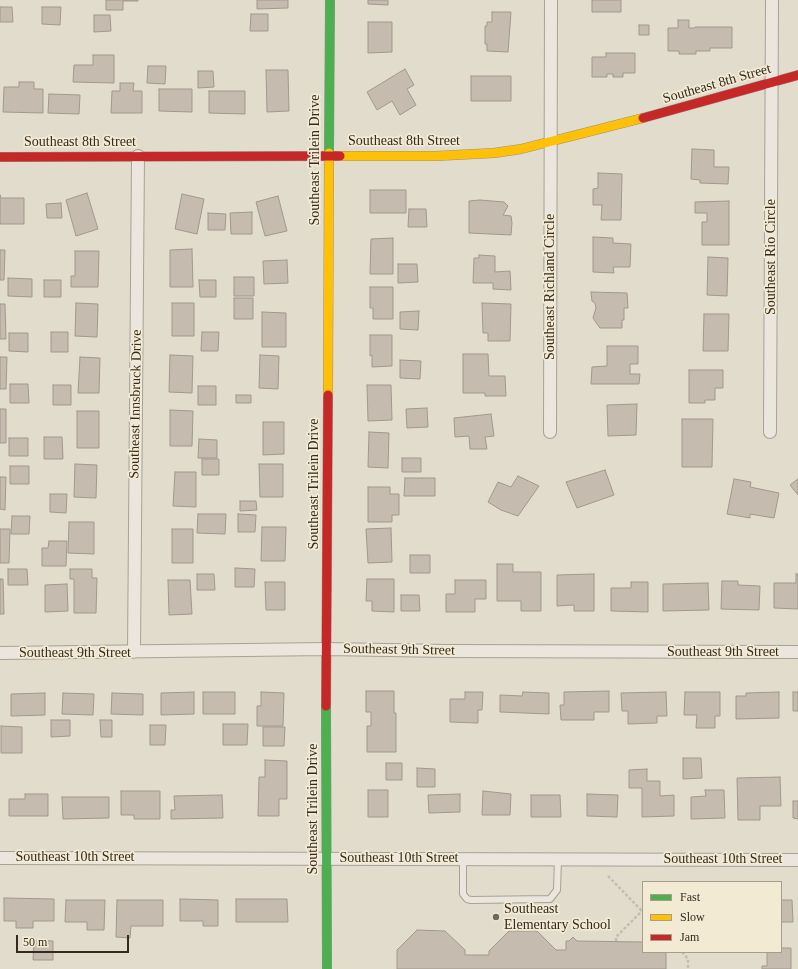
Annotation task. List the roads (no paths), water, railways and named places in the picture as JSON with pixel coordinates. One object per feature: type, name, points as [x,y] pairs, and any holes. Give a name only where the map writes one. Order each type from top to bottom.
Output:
[{"type":"street","name":"Southeast Trilein Drive","points":[[327,969],[330,0]]},
{"type":"street","name":"Southeast Richland Circle","points":[[550,432],[551,0]]},
{"type":"street","name":"Southeast Rio Circle","points":[[770,432],[772,0]]},
{"type":"street","name":"Southeast 8th Street","points":[[0,156],[465,155],[521,149],[602,130],[798,75]]},
{"type":"street","name":"Southeast Innsbruck Drive","points":[[134,652],[138,156]]},
{"type":"street","name":"Southeast 9th Street","points":[[0,653],[327,649],[447,651],[798,652]]},
{"type":"street","name":"Southeast 10th Street","points":[[0,858],[558,858],[798,860]]},
{"type":"lane","points":[[463,858],[463,894],[467,899],[471,900],[550,899],[557,890],[558,858]]},
{"type":"place","name":"Southeast Elementary School","points":[[496,917]]}]
